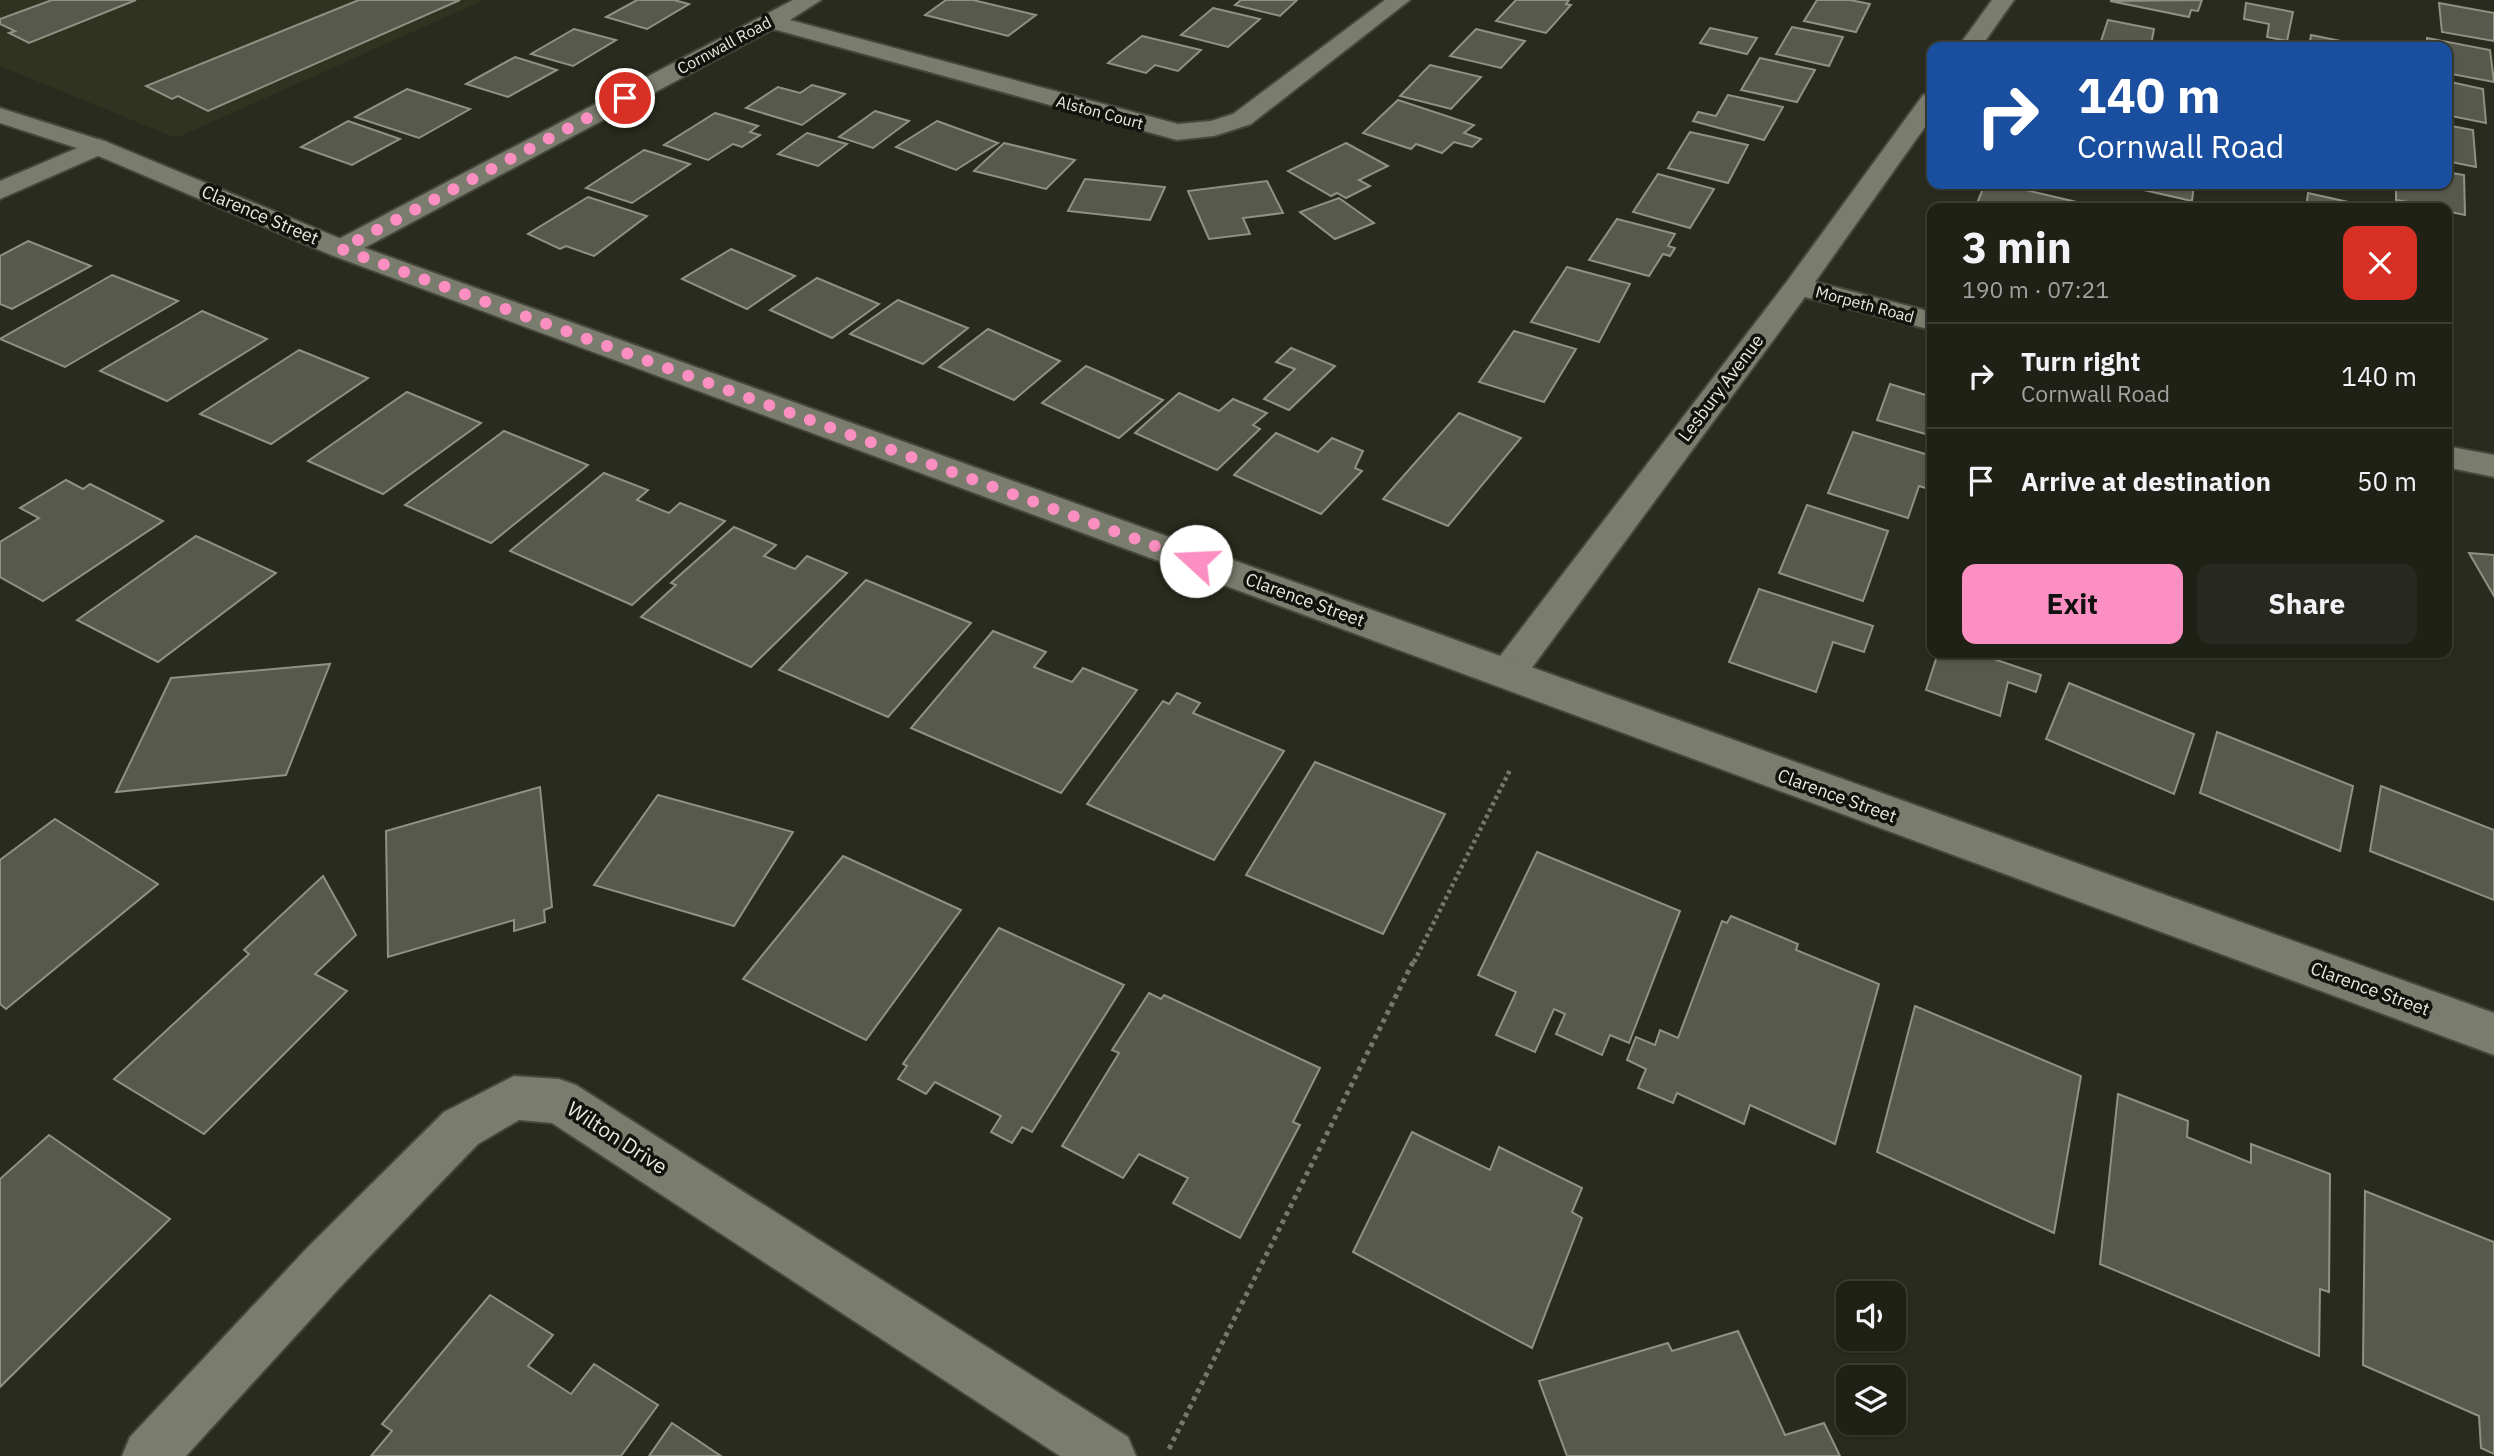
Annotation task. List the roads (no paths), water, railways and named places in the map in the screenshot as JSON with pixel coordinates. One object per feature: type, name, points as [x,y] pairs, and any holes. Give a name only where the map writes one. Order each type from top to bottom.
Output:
[{"type":"street","name":"Cornwall Road","points":[[341,249],[810,0]]},
{"type":"street","name":"Alston Court","points":[[769,21],[1177,132],[1214,128],[1242,119],[1399,0]]},
{"type":"street","points":[[1973,42],[2003,0]]},
{"type":"street","name":"Lesbury Avenue","points":[[1507,674],[1798,286],[1927,107]]},
{"type":"street","name":"Clarence Street","points":[[0,115],[98,147],[341,249],[2494,1034]]},
{"type":"street","points":[[0,191],[98,147]]},
{"type":"street","name":"Morpeth Road","points":[[1798,286],[1927,320]]},
{"type":"street","points":[[2452,457],[2494,466]]},
{"type":"street","name":"Wilton Drive","points":[[149,1456],[326,1265],[461,1128],[514,1098],[559,1101],[1109,1456]]}]
